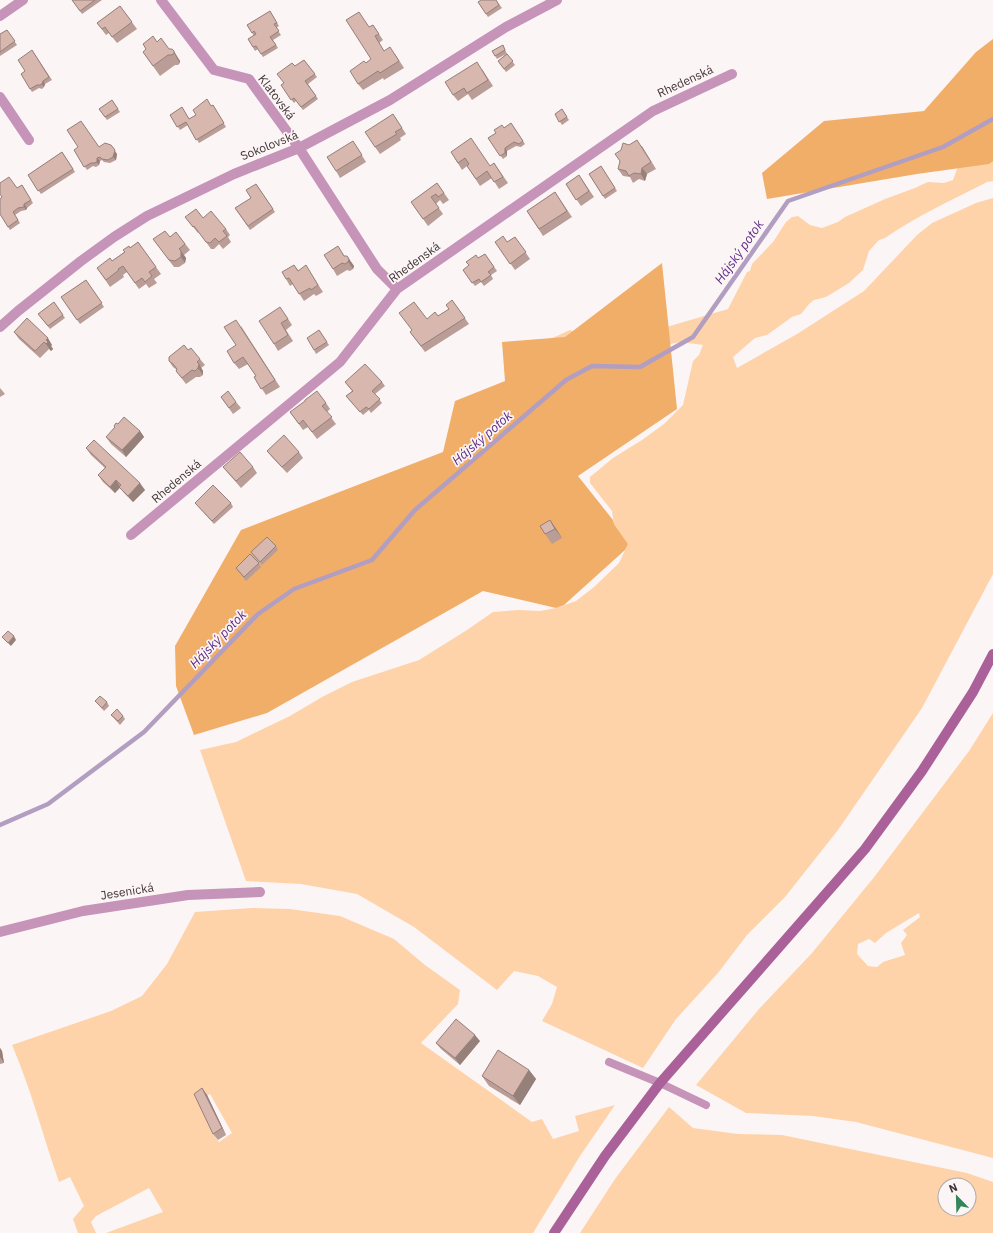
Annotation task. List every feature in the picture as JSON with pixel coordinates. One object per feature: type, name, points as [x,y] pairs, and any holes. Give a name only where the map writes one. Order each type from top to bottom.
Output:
[{"type":"main road","points":[[554,1233],[606,1156],[660,1083],[865,848],[922,771],[973,692],[993,654]]},
{"type":"street","points":[[0,16],[23,0]]},
{"type":"street","name":"Klatovská","points":[[161,0],[214,70],[249,79],[298,148],[377,269],[397,289]]},
{"type":"street","name":"Sokolovská","points":[[0,327],[81,261],[114,237],[147,216],[234,174],[298,148],[390,100],[506,27],[557,0]]},
{"type":"street","name":"Rhedenská","points":[[131,536],[340,362],[397,289],[653,111],[732,74]]},
{"type":"street","points":[[0,97],[29,140]]},
{"type":"street","name":"Jesenická","points":[[0,932],[83,911],[188,895],[260,892]]},
{"type":"lane","points":[[609,1062],[660,1083],[706,1105]]},
{"type":"shaded area","points":[[993,39],[993,161],[989,164],[917,174],[767,199],[762,173],[824,121],[924,111],[976,52]]},
{"type":"shaded area","points":[[993,105],[993,181],[987,182],[935,208],[885,238],[879,240],[869,251],[863,270],[849,283],[826,297],[814,300],[801,314],[792,317],[767,335],[755,338],[733,357],[737,368],[797,334],[864,291],[917,235],[932,223],[976,203],[993,198],[993,574],[922,708],[838,830],[785,897],[747,935],[718,973],[676,1019],[643,1068],[542,1021],[552,1004],[557,987],[538,976],[514,971],[497,990],[414,927],[357,894],[301,884],[246,881],[200,750],[236,742],[290,716],[322,697],[352,682],[419,660],[493,612],[518,610],[540,611],[556,608],[576,601],[594,587],[619,563],[628,544],[614,524],[612,511],[590,483],[590,477],[613,458],[664,424],[683,405],[693,361],[699,355],[703,345],[681,342],[600,357],[513,356],[570,330],[605,345],[728,309],[747,272],[750,271],[752,264],[773,242],[786,222],[792,217],[798,216],[810,225],[822,228],[838,222],[845,217],[885,199],[928,182],[944,183],[953,180],[978,112]]},
{"type":"shaded area","points":[[662,263],[677,409],[578,476],[613,520],[614,524],[628,544],[625,550],[564,605],[556,608],[483,591],[267,713],[194,735],[176,686],[175,646],[241,530],[443,452],[455,401],[505,381],[502,342],[565,337]]},
{"type":"shaded area","points":[[993,713],[993,1158],[856,1122],[813,1116],[746,1113],[696,1085],[759,1009],[812,953],[875,876],[969,751]],"holes":[[[919,913],[920,917],[903,930],[907,935],[901,943],[905,955],[883,962],[877,967],[868,966],[857,954],[858,944],[869,939],[875,943],[886,933]]]},
{"type":"shaded area","points":[[252,908],[290,909],[340,916],[394,939],[425,965],[460,990],[458,1004],[421,1043],[532,1122],[542,1119],[553,1139],[579,1131],[575,1116],[615,1105],[580,1156],[533,1233],[106,1233],[163,1212],[149,1188],[96,1216],[91,1222],[96,1233],[78,1233],[73,1219],[84,1206],[70,1177],[59,1182],[31,1096],[12,1045],[111,1011],[142,996],[167,964],[195,912]],"holes":[[[210,1094],[232,1133],[219,1142],[212,1133],[198,1101]]]},
{"type":"shaded area","points":[[669,1107],[693,1128],[738,1134],[782,1135],[967,1173],[993,1182],[993,1233],[580,1233],[615,1179]]},
{"type":"building","points":[[72,0],[95,0],[80,11]]},
{"type":"building","points":[[481,0],[496,0],[499,5],[486,14],[478,2]]},
{"type":"building","points":[[120,6],[132,22],[112,37],[105,27],[102,29],[97,23]]},
{"type":"building","points":[[270,11],[277,23],[274,24],[279,31],[270,37],[276,45],[261,54],[256,46],[253,47],[248,39],[256,34],[254,31],[252,33],[247,25]]},
{"type":"building","points":[[359,12],[369,27],[373,25],[379,34],[375,36],[384,51],[390,47],[399,61],[380,73],[378,71],[358,84],[350,71],[364,61],[366,63],[371,59],[346,20]]},
{"type":"building","points":[[7,30],[15,41],[0,52],[0,34]]},
{"type":"building","points":[[153,36],[157,42],[161,38],[169,49],[174,51],[174,54],[168,55],[153,66],[143,52],[146,49],[143,44]]},
{"type":"building","points":[[503,45],[505,50],[495,56],[492,51]]},
{"type":"building","points":[[32,50],[49,77],[43,81],[42,84],[30,89],[21,74],[25,71],[18,60]]},
{"type":"building","points":[[507,54],[513,61],[504,69],[498,61]]},
{"type":"building","points":[[304,60],[315,74],[305,81],[316,96],[301,107],[294,98],[291,100],[281,85],[284,83],[277,74],[292,63],[295,66]]},
{"type":"building","points":[[477,62],[488,80],[467,93],[464,88],[453,95],[445,82]]},
{"type":"building","points":[[207,99],[211,106],[213,105],[224,123],[196,140],[186,122],[177,127],[170,115],[182,107],[189,119],[196,115],[193,110]]},
{"type":"building","points":[[112,100],[118,109],[105,117],[99,109]]},
{"type":"building","points":[[562,109],[567,117],[559,122],[555,114]]},
{"type":"building","points":[[393,114],[402,128],[395,132],[397,134],[375,147],[365,132]]},
{"type":"building","points":[[81,121],[99,147],[105,143],[111,145],[115,150],[113,157],[108,160],[100,157],[97,158],[97,162],[91,163],[84,167],[74,150],[78,147],[67,130]]},
{"type":"building","points":[[511,123],[523,141],[519,144],[514,142],[505,148],[505,153],[500,156],[488,138],[496,133],[494,130],[502,125],[504,128]]},
{"type":"building","points":[[471,138],[490,166],[494,163],[503,177],[494,182],[487,171],[476,179],[467,166],[469,164],[465,158],[458,163],[451,152]]},
{"type":"building","points":[[637,140],[651,162],[642,168],[641,174],[634,173],[629,176],[626,171],[618,169],[620,161],[615,154],[621,150],[623,143],[629,145]]},
{"type":"building","points":[[353,141],[362,155],[336,171],[327,157]]},
{"type":"building","points":[[62,152],[73,169],[38,191],[28,175]]},
{"type":"building","points":[[601,166],[615,188],[603,196],[589,174]]},
{"type":"building","points":[[579,175],[589,191],[576,200],[566,184]]},
{"type":"building","points":[[9,177],[17,188],[22,185],[31,200],[24,204],[24,207],[18,208],[13,212],[18,220],[8,227],[0,214],[0,199],[2,197],[0,194],[0,183]]},
{"type":"building","points":[[437,183],[444,193],[438,197],[436,194],[431,197],[439,208],[423,219],[411,202]]},
{"type":"building","points":[[256,184],[273,209],[248,226],[235,208],[251,198],[246,190]]},
{"type":"building","points":[[555,192],[567,211],[539,229],[527,211]]},
{"type":"building","points":[[196,209],[203,218],[211,211],[226,229],[223,231],[227,236],[219,242],[215,238],[210,243],[206,242],[185,217]]},
{"type":"building","points":[[165,231],[170,237],[176,232],[185,244],[179,249],[181,251],[181,257],[175,261],[169,260],[153,239]]},
{"type":"building","points":[[503,236],[507,242],[515,237],[526,252],[510,264],[495,242]]},
{"type":"building","points":[[138,242],[156,267],[149,272],[152,276],[145,282],[142,278],[135,283],[123,266],[106,280],[97,268],[110,258],[112,261],[125,252],[123,250],[129,246],[130,248]]},
{"type":"building","points":[[338,246],[344,256],[347,256],[349,259],[345,264],[342,263],[333,269],[324,255]]},
{"type":"building","points":[[485,254],[494,267],[488,272],[491,275],[481,282],[479,279],[472,283],[463,270],[469,265],[466,262],[476,255],[478,258]]},
{"type":"building","points":[[294,265],[298,271],[306,265],[318,285],[311,290],[310,288],[299,294],[289,278],[286,279],[282,272]]},
{"type":"building","points":[[86,280],[102,303],[77,320],[61,297]]},
{"type":"building","points":[[452,300],[465,318],[421,346],[410,332],[412,330],[399,313],[414,302],[427,319],[435,312],[438,316],[449,309],[446,305]]},
{"type":"building","points":[[54,302],[63,315],[48,326],[38,314]]},
{"type":"building","points":[[280,307],[288,319],[281,323],[288,335],[274,344],[259,321]]},
{"type":"building","points":[[27,318],[48,338],[46,340],[48,342],[46,344],[44,342],[35,351],[14,332]]},
{"type":"building","points":[[236,320],[275,380],[261,389],[254,377],[256,376],[243,357],[234,363],[227,351],[236,345],[224,327]]},
{"type":"building","points":[[319,330],[327,342],[314,350],[307,338]]},
{"type":"building","points":[[184,345],[188,350],[191,348],[200,359],[197,362],[199,364],[198,368],[195,371],[192,370],[182,378],[176,371],[177,369],[169,361],[169,357]]},
{"type":"building","points":[[365,364],[382,382],[372,391],[380,399],[369,409],[366,407],[360,412],[346,396],[353,391],[345,382]]},
{"type":"building","points":[[228,391],[236,402],[229,408],[221,397]]},
{"type":"building","points":[[317,391],[326,403],[322,406],[332,417],[312,432],[303,420],[299,424],[290,412]]},
{"type":"building","points":[[124,417],[140,431],[122,450],[106,437],[115,427],[114,426],[116,423],[118,424]]},
{"type":"building","points":[[284,435],[299,452],[282,467],[267,451]]},
{"type":"building","points":[[94,440],[140,483],[128,496],[119,487],[121,485],[116,480],[110,487],[98,475],[106,467],[86,448]]},
{"type":"building","points":[[240,452],[253,467],[236,481],[223,467]]},
{"type":"building","points":[[213,485],[231,503],[212,521],[195,503]]},
{"type":"building","points":[[550,520],[555,529],[545,534],[540,526]]},
{"type":"building","points":[[267,537],[276,546],[260,562],[251,552]]},
{"type":"building","points":[[250,554],[259,563],[244,577],[236,568]]},
{"type":"building","points":[[8,631],[14,636],[8,643],[2,637]]},
{"type":"building","points":[[100,696],[107,702],[102,708],[95,701]]},
{"type":"building","points":[[117,709],[123,716],[118,721],[111,715]]},
{"type":"building","points":[[456,1019],[475,1035],[455,1058],[436,1043]]},
{"type":"building","points":[[498,1050],[529,1070],[513,1096],[482,1076]]},
{"type":"building","points":[[202,1088],[222,1128],[213,1134],[194,1094]]},
{"type":"waterway","name":"Hájský potok","points":[[0,825],[48,804],[144,732],[258,614],[294,589],[372,560],[415,510],[566,380],[592,366],[640,367],[693,337],[788,201],[943,147],[993,119]]}]
